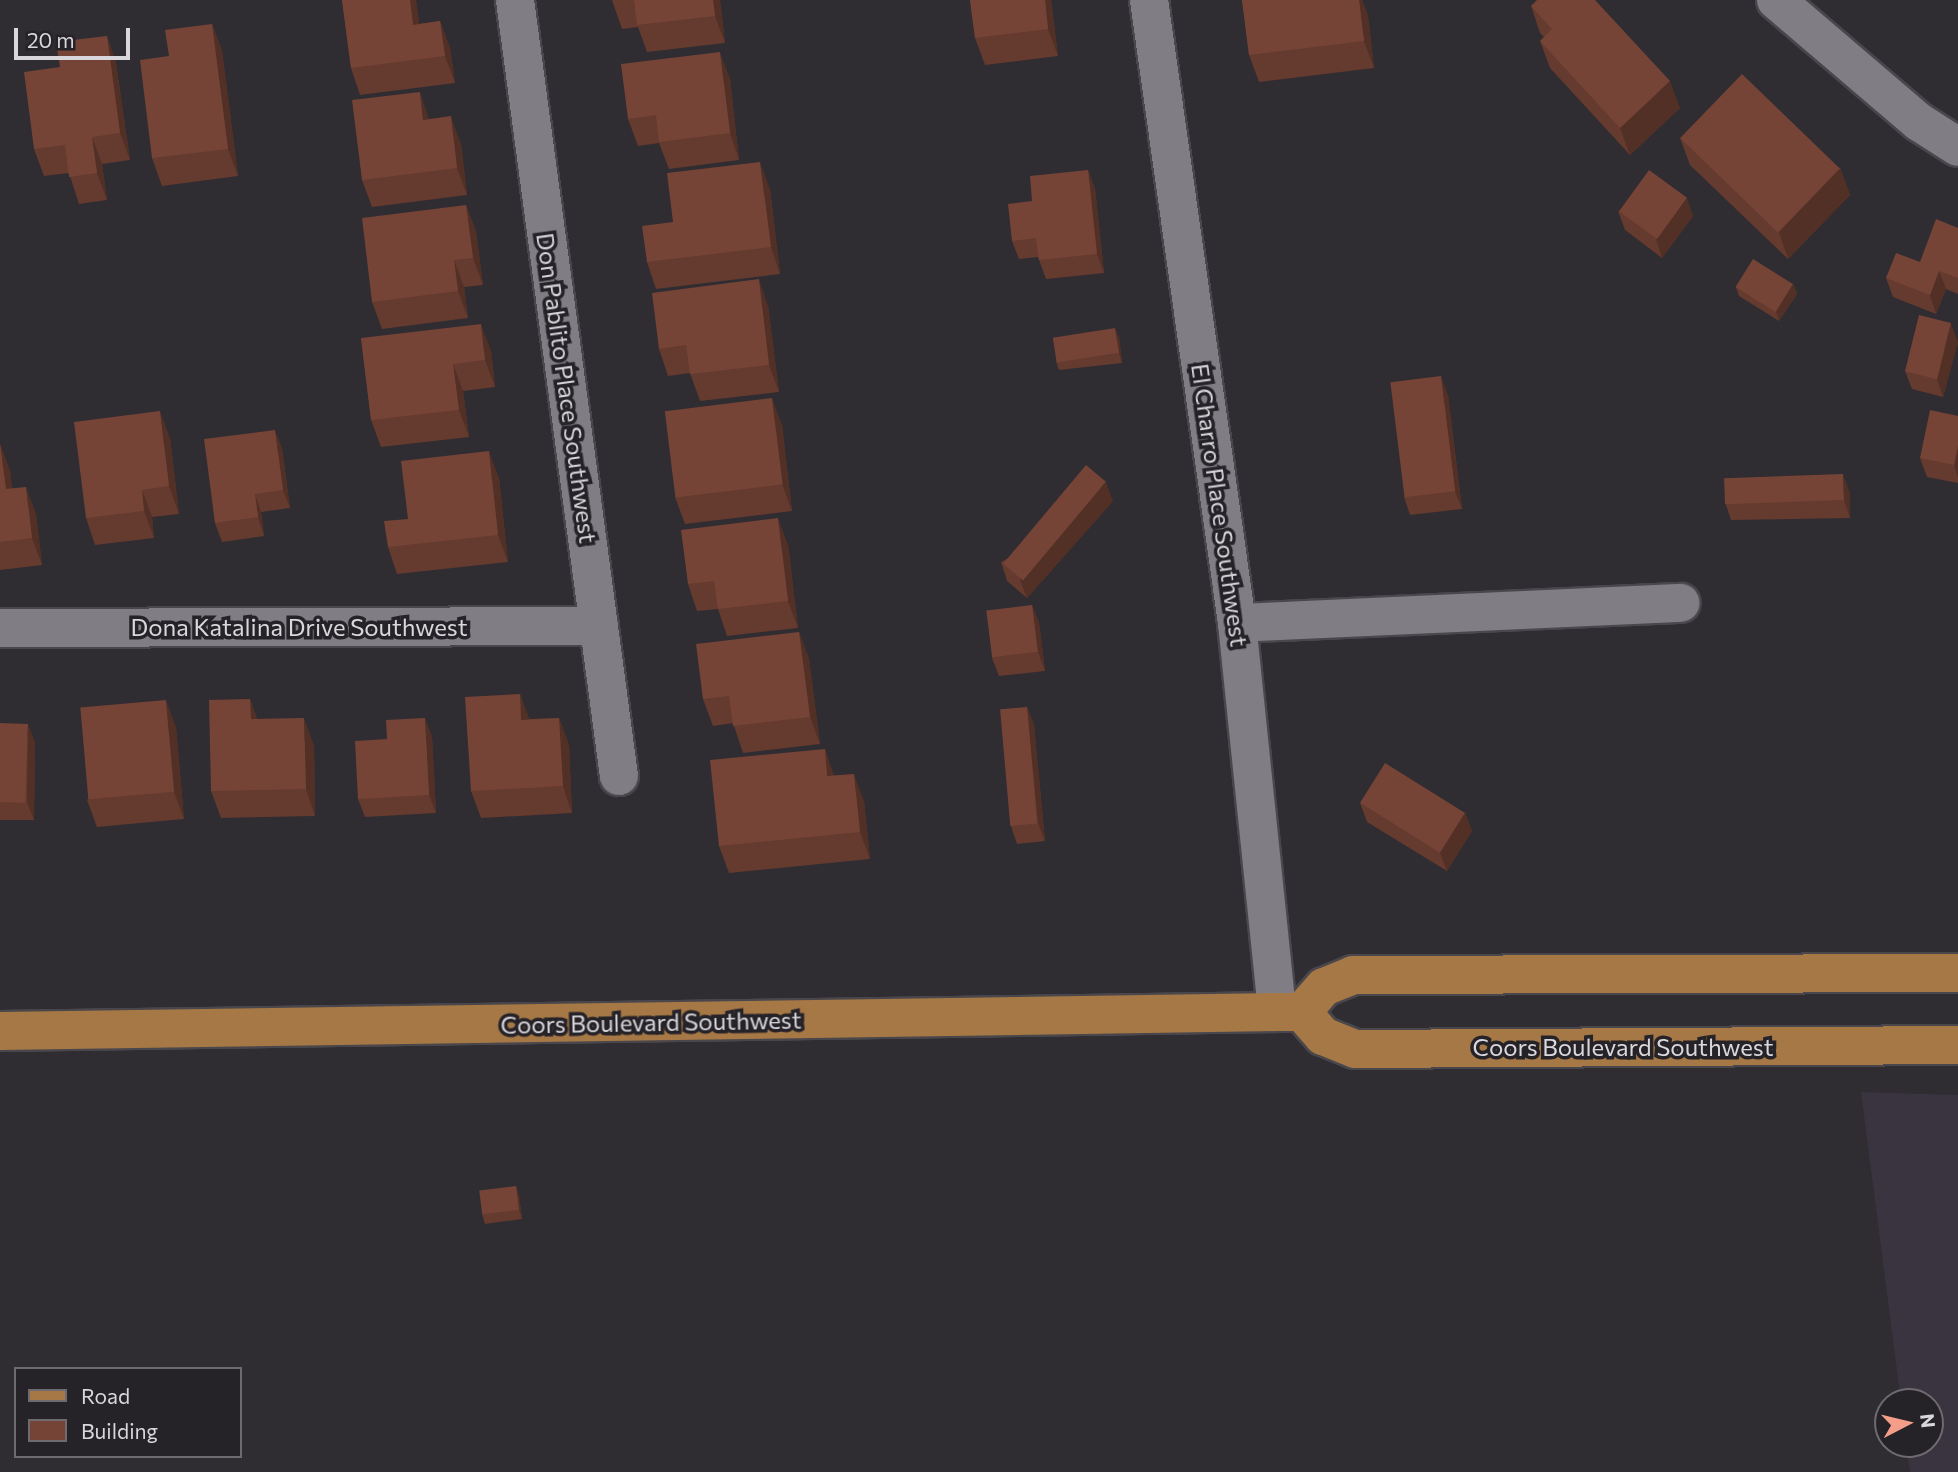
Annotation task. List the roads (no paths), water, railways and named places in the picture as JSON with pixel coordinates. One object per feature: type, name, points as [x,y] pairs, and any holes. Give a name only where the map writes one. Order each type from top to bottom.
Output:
[{"type":"main road","points":[[1290,1012],[1324,987],[1353,975],[1958,973]]},
{"type":"main road","name":"Coors Boulevard Southwest","points":[[0,1031],[1290,1012],[1323,1036],[1356,1049],[1958,1045]]},
{"type":"street","name":"Don Pablito Place Southwest","points":[[515,0],[619,776]]},
{"type":"street","name":"El Charro Place Southwest","points":[[1149,0],[1290,1012]]},
{"type":"street","points":[[1776,0],[1919,122],[1958,147]]},
{"type":"street","points":[[1237,623],[1681,603]]},
{"type":"street","name":"Dona Katalina Drive Southwest","points":[[0,628],[599,626]]}]
